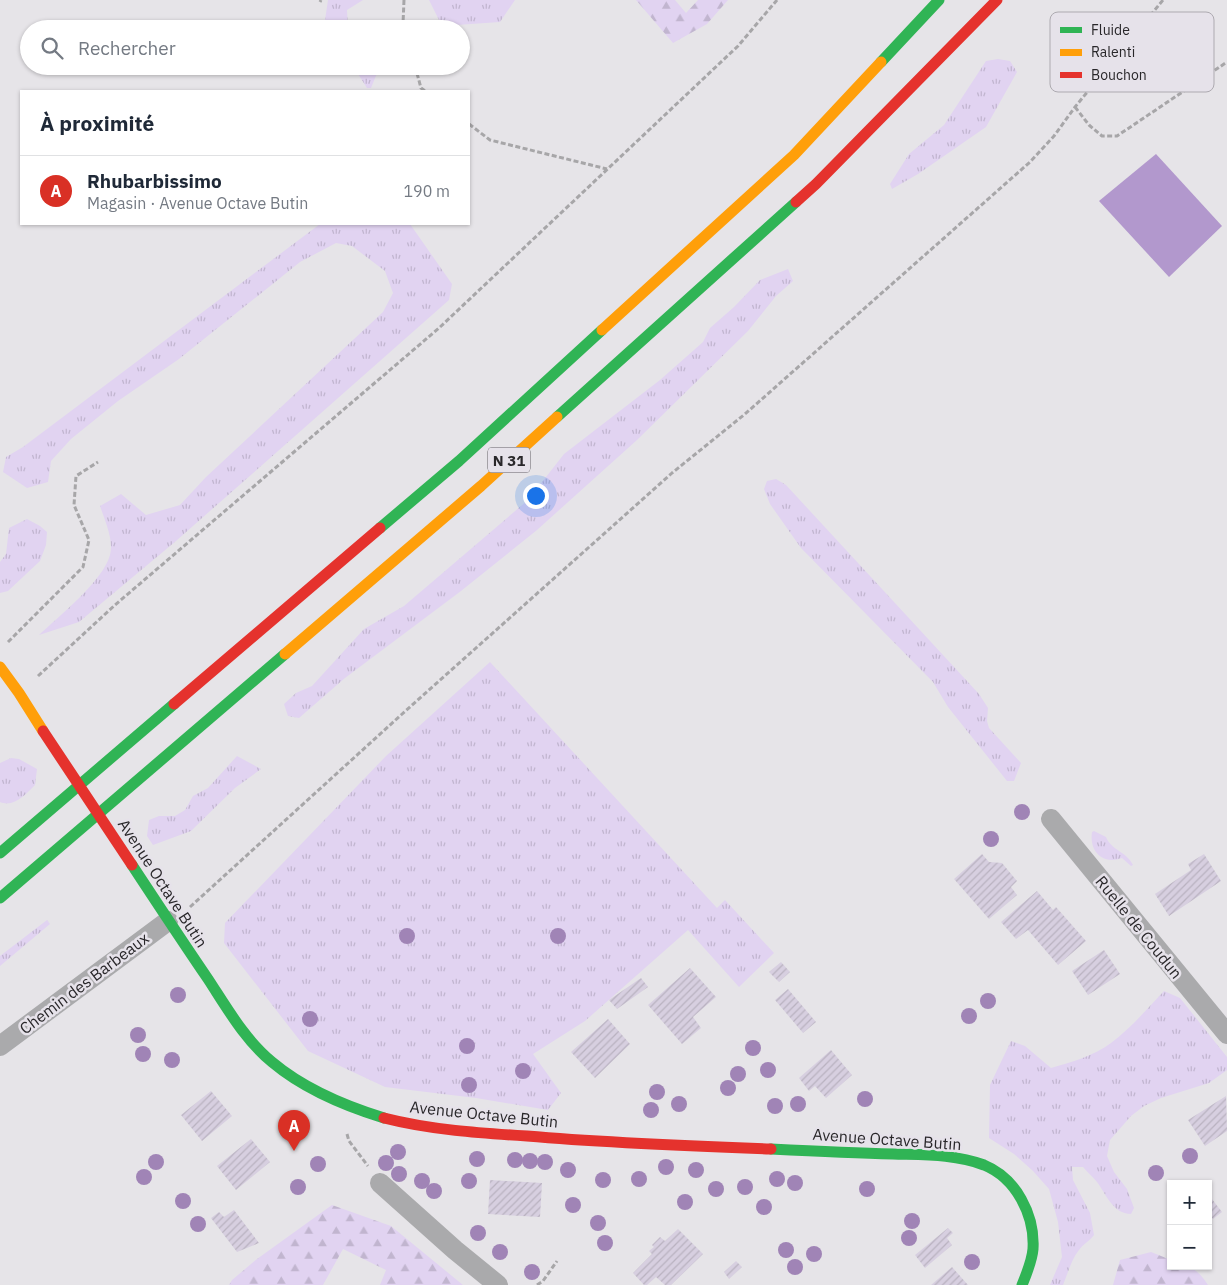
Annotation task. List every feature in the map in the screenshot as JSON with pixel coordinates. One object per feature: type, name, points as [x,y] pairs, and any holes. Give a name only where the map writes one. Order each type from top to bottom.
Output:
[{"type":"main road","name":"N 31","points":[[0,853],[459,461],[794,155],[939,0]]},
{"type":"main road","name":"N 31","points":[[0,898],[480,486],[809,190],[997,0]]},
{"type":"main road","name":"Avenue Octave Butin","points":[[0,667],[233,1017],[253,1044],[273,1063],[293,1077],[322,1094],[350,1107],[391,1120],[444,1130],[611,1143],[940,1156],[968,1160],[987,1167],[1008,1182],[1022,1202],[1032,1222],[1034,1246],[1030,1266],[1022,1285]]},
{"type":"street","name":"Ruelle de Coudun","points":[[1051,819],[1227,1034]]},
{"type":"street","name":"Chemin des Barbeaux","points":[[0,1046],[168,921]]},
{"type":"street","points":[[380,1182],[455,1250],[498,1285]]},
{"type":"path","points":[[403,20],[404,0]]},
{"type":"path","points":[[19,693],[115,605],[440,328],[738,46],[778,0]]},
{"type":"path","points":[[1153,12],[1163,0]]},
{"type":"path","points":[[1214,71],[1227,62]]},
{"type":"path","points":[[416,75],[420,88],[423,90]]},
{"type":"path","points":[[168,921],[183,913],[394,721],[672,473],[745,414],[1030,162],[1054,136],[1087,92]]},
{"type":"path","points":[[1075,107],[1089,125],[1102,136],[1117,136],[1182,92]]},
{"type":"path","points":[[470,125],[490,140],[607,169]]},
{"type":"path","points":[[6,644],[83,567],[89,540],[74,505],[76,476],[98,462]]},
{"type":"path","points":[[350,1107],[346,1129],[349,1141],[380,1182]]},
{"type":"path","points":[[537,1285],[543,1281],[557,1261]]},
{"type":"green space","points":[[328,0],[363,0],[347,10],[348,20],[325,20]]},
{"type":"green space","points":[[429,0],[515,0],[500,22],[470,24],[470,20],[439,20]]},
{"type":"green space","points":[[636,0],[675,0],[686,13],[698,0],[728,0],[707,24],[673,43]]},
{"type":"green space","points":[[998,59],[1010,61],[1017,72],[986,127],[918,174],[892,189],[890,184],[909,154],[944,125],[986,61]]},
{"type":"green space","points":[[359,75],[376,75],[371,88],[367,88]]},
{"type":"green space","points":[[319,225],[411,225],[452,284],[449,300],[176,541],[79,622],[39,635],[90,587],[106,565],[110,555],[111,543],[100,506],[121,494],[146,515],[180,505],[206,477],[383,312],[393,293],[385,271],[352,246],[336,243],[300,262],[179,359],[118,401],[71,439],[51,461],[48,482],[27,488],[3,472],[6,457],[23,447]]},
{"type":"green space","points":[[788,269],[793,281],[776,296],[748,331],[637,440],[537,530],[461,591],[345,678],[299,718],[288,716],[284,704],[296,693],[312,686],[364,629],[404,606],[528,500],[564,454],[660,380],[703,342],[710,328],[760,280]]},
{"type":"green space","points":[[776,479],[786,485],[979,694],[988,708],[987,721],[989,728],[1021,763],[1014,781],[1007,781],[948,707],[933,682],[801,548],[770,504],[764,489],[767,481]]},
{"type":"green space","points":[[27,519],[47,532],[46,545],[40,561],[8,591],[0,593],[0,562],[6,554],[9,528]]},
{"type":"green space","points":[[490,662],[717,908],[725,900],[774,953],[739,987],[688,930],[585,1021],[533,1054],[561,1093],[548,1110],[476,1098],[385,1087],[308,1051],[224,943],[225,923],[386,756]]},
{"type":"green space","points":[[237,756],[261,769],[235,788],[191,831],[153,845],[147,836],[149,820],[159,816],[175,816],[185,810],[193,796],[208,788]]},
{"type":"green space","points":[[11,758],[19,759],[37,769],[35,785],[15,802],[5,803],[0,802],[0,763]]},
{"type":"green space","points":[[1094,831],[1106,837],[1111,845],[1127,857],[1133,865],[1131,866],[1122,858],[1109,860],[1099,855],[1093,845],[1092,832]]},
{"type":"green space","points":[[47,920],[50,924],[0,966],[0,956]]},
{"type":"green space","points":[[1164,991],[1180,998],[1227,1057],[1227,1070],[1209,1083],[1161,1098],[1144,1106],[1131,1116],[1110,1140],[1107,1156],[1114,1172],[1127,1189],[1134,1208],[1131,1214],[1119,1211],[1083,1167],[1072,1167],[1073,1180],[1090,1213],[1094,1235],[1076,1254],[1063,1285],[1050,1285],[1062,1257],[1058,1222],[1049,1189],[1014,1154],[989,1138],[990,1085],[1011,1041],[1025,1046],[1051,1068],[1074,1061],[1097,1052],[1111,1043],[1132,1025]]},
{"type":"green space","points":[[332,1205],[391,1226],[463,1285],[380,1285],[386,1270],[343,1249],[323,1285],[229,1285],[232,1280],[257,1259]]},
{"type":"green space","points":[[1151,1252],[1167,1258],[1167,1270],[1194,1270],[1208,1285],[1113,1285],[1120,1260]]},
{"type":"shaded area","points":[[1156,154],[1222,226],[1169,277],[1099,201]]},
{"type":"building","points":[[982,854],[989,862],[1002,863],[1017,881],[1011,887],[1017,895],[989,919],[954,879]]},
{"type":"building","points":[[1204,854],[1221,881],[1169,916],[1155,894],[1191,870],[1188,864]]},
{"type":"building","points":[[1037,891],[1053,910],[1056,907],[1086,941],[1058,965],[1028,930],[1016,939],[1001,922]]},
{"type":"building","points":[[1104,950],[1120,974],[1088,995],[1072,971]]},
{"type":"building","points":[[781,962],[790,972],[779,982],[769,972]]},
{"type":"building","points":[[690,968],[716,997],[693,1017],[701,1028],[682,1044],[648,1005]]},
{"type":"building","points":[[641,978],[648,987],[617,1009],[609,1000]]},
{"type":"building","points":[[788,989],[816,1022],[803,1033],[775,1000]]},
{"type":"building","points":[[608,1019],[630,1044],[595,1078],[571,1052]]},
{"type":"building","points":[[831,1050],[852,1075],[826,1098],[815,1086],[809,1091],[799,1078]]},
{"type":"building","points":[[211,1091],[232,1116],[202,1141],[181,1115]]},
{"type":"building","points":[[1226,1096],[1227,1131],[1205,1146],[1188,1120]]},
{"type":"building","points":[[251,1139],[270,1162],[236,1190],[217,1166]]},
{"type":"building","points":[[490,1180],[542,1183],[540,1217],[488,1214]]},
{"type":"building","points":[[1212,1199],[1222,1212],[1213,1219],[1212,1218]]},
{"type":"building","points":[[234,1210],[259,1243],[237,1252],[211,1218],[219,1212],[224,1217]]},
{"type":"building","points":[[948,1228],[953,1233],[947,1238],[952,1245],[925,1268],[915,1255]]},
{"type":"building","points":[[678,1229],[703,1254],[671,1285],[665,1285],[656,1277],[647,1285],[644,1285],[633,1273],[652,1254],[649,1251],[660,1237],[665,1241]]},
{"type":"building","points":[[736,1261],[742,1267],[729,1279],[724,1272]]},
{"type":"building","points":[[952,1267],[968,1285],[931,1285]]},
{"type":"traffic: fast","points":[[881,62],[939,0]]},
{"type":"traffic: fast","points":[[557,417],[796,202]]},
{"type":"traffic: fast","points":[[380,528],[459,461],[602,330]]},
{"type":"traffic: fast","points":[[0,898],[285,654]]},
{"type":"traffic: fast","points":[[0,853],[174,704]]},
{"type":"traffic: fast","points":[[132,865],[253,1044],[284,1072],[325,1096],[384,1118]]},
{"type":"traffic: fast","points":[[771,1149],[939,1156],[973,1161],[984,1165],[995,1171],[1014,1188],[1027,1211],[1031,1223],[1033,1249],[1022,1285]]},
{"type":"traffic: slow","points":[[602,330],[794,155],[881,62]]},
{"type":"traffic: slow","points":[[285,654],[481,486],[557,417]]},
{"type":"traffic: slow","points":[[0,667],[43,731]]},
{"type":"traffic: jam","points":[[796,202],[997,0]]},
{"type":"traffic: jam","points":[[174,704],[380,528]]},
{"type":"traffic: jam","points":[[43,731],[132,865]]},
{"type":"traffic: jam","points":[[384,1118],[437,1128],[491,1134],[771,1149]]},
{"type":"place","name":"Rhubarbissimo","points":[[294,1151]]}]
